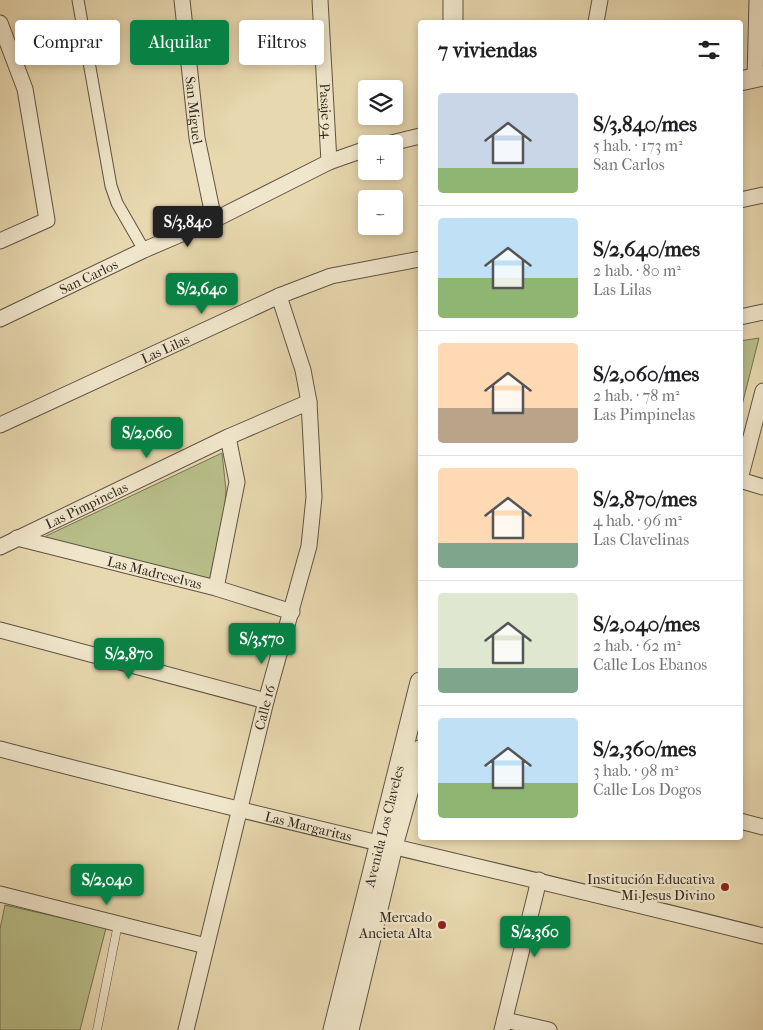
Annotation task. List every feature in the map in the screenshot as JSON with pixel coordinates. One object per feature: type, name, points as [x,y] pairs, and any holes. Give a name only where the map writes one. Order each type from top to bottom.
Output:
[{"type":"street","points":[[78,0],[111,186],[117,203],[144,250]]},
{"type":"street","name":"San Miguel","points":[[182,0],[198,146],[214,220]]},
{"type":"street","name":"Pasaje 94","points":[[320,0],[329,162]]},
{"type":"street","points":[[452,20],[453,0]]},
{"type":"street","points":[[596,20],[600,0]]},
{"type":"street","points":[[753,78],[757,0]]},
{"type":"street","points":[[0,23],[25,89],[47,220],[0,241]]},
{"type":"street","points":[[403,140],[418,136]]},
{"type":"street","name":"San Carlos","points":[[0,320],[144,250],[214,220],[329,162],[358,152]]},
{"type":"street","points":[[743,199],[763,195]]},
{"type":"street","name":"Las Lilas","points":[[0,425],[280,296],[331,276],[418,259]]},
{"type":"street","name":"Calle 16","points":[[186,1030],[266,701],[309,546],[314,497],[309,402],[302,370],[280,296]]},
{"type":"street","points":[[743,316],[763,312]]},
{"type":"street","points":[[743,468],[763,391]]},
{"type":"street","name":"Las Pimpinelas","points":[[0,547],[228,437],[309,402]]},
{"type":"street","points":[[216,588],[237,482],[228,437]]},
{"type":"street","points":[[743,481],[763,487]]},
{"type":"street","name":"Las Madreselvas","points":[[17,538],[216,588],[292,612]]},
{"type":"street","points":[[0,630],[266,701]]},
{"type":"street","name":"Avenida Los Claveles","points":[[333,1030],[386,844],[413,738],[418,698]]},
{"type":"street","name":"Las Margaritas","points":[[0,749],[240,810],[539,880],[763,936]]},
{"type":"street","name":"Avenida Los Claveles","points":[[349,1030],[386,844],[418,756]]},
{"type":"street","points":[[743,822],[763,827]]},
{"type":"street","points":[[539,880],[504,1025],[549,1030]]},
{"type":"street","points":[[0,894],[206,946]]},
{"type":"lane","points":[[97,1030],[118,924]]},
{"type":"green space","points":[[759,338],[743,401],[743,341]]},
{"type":"green space","points":[[222,453],[226,490],[225,505],[210,578],[206,584],[46,542],[46,536]]},
{"type":"green space","points":[[5,905],[106,928],[80,1030],[0,1030],[0,929]]},
{"type":"place","name":"Institución Educativa Mi Jesus Divino","points":[[725,887]]},
{"type":"place","name":"Mercado Ancieta Alta","points":[[442,925]]}]
